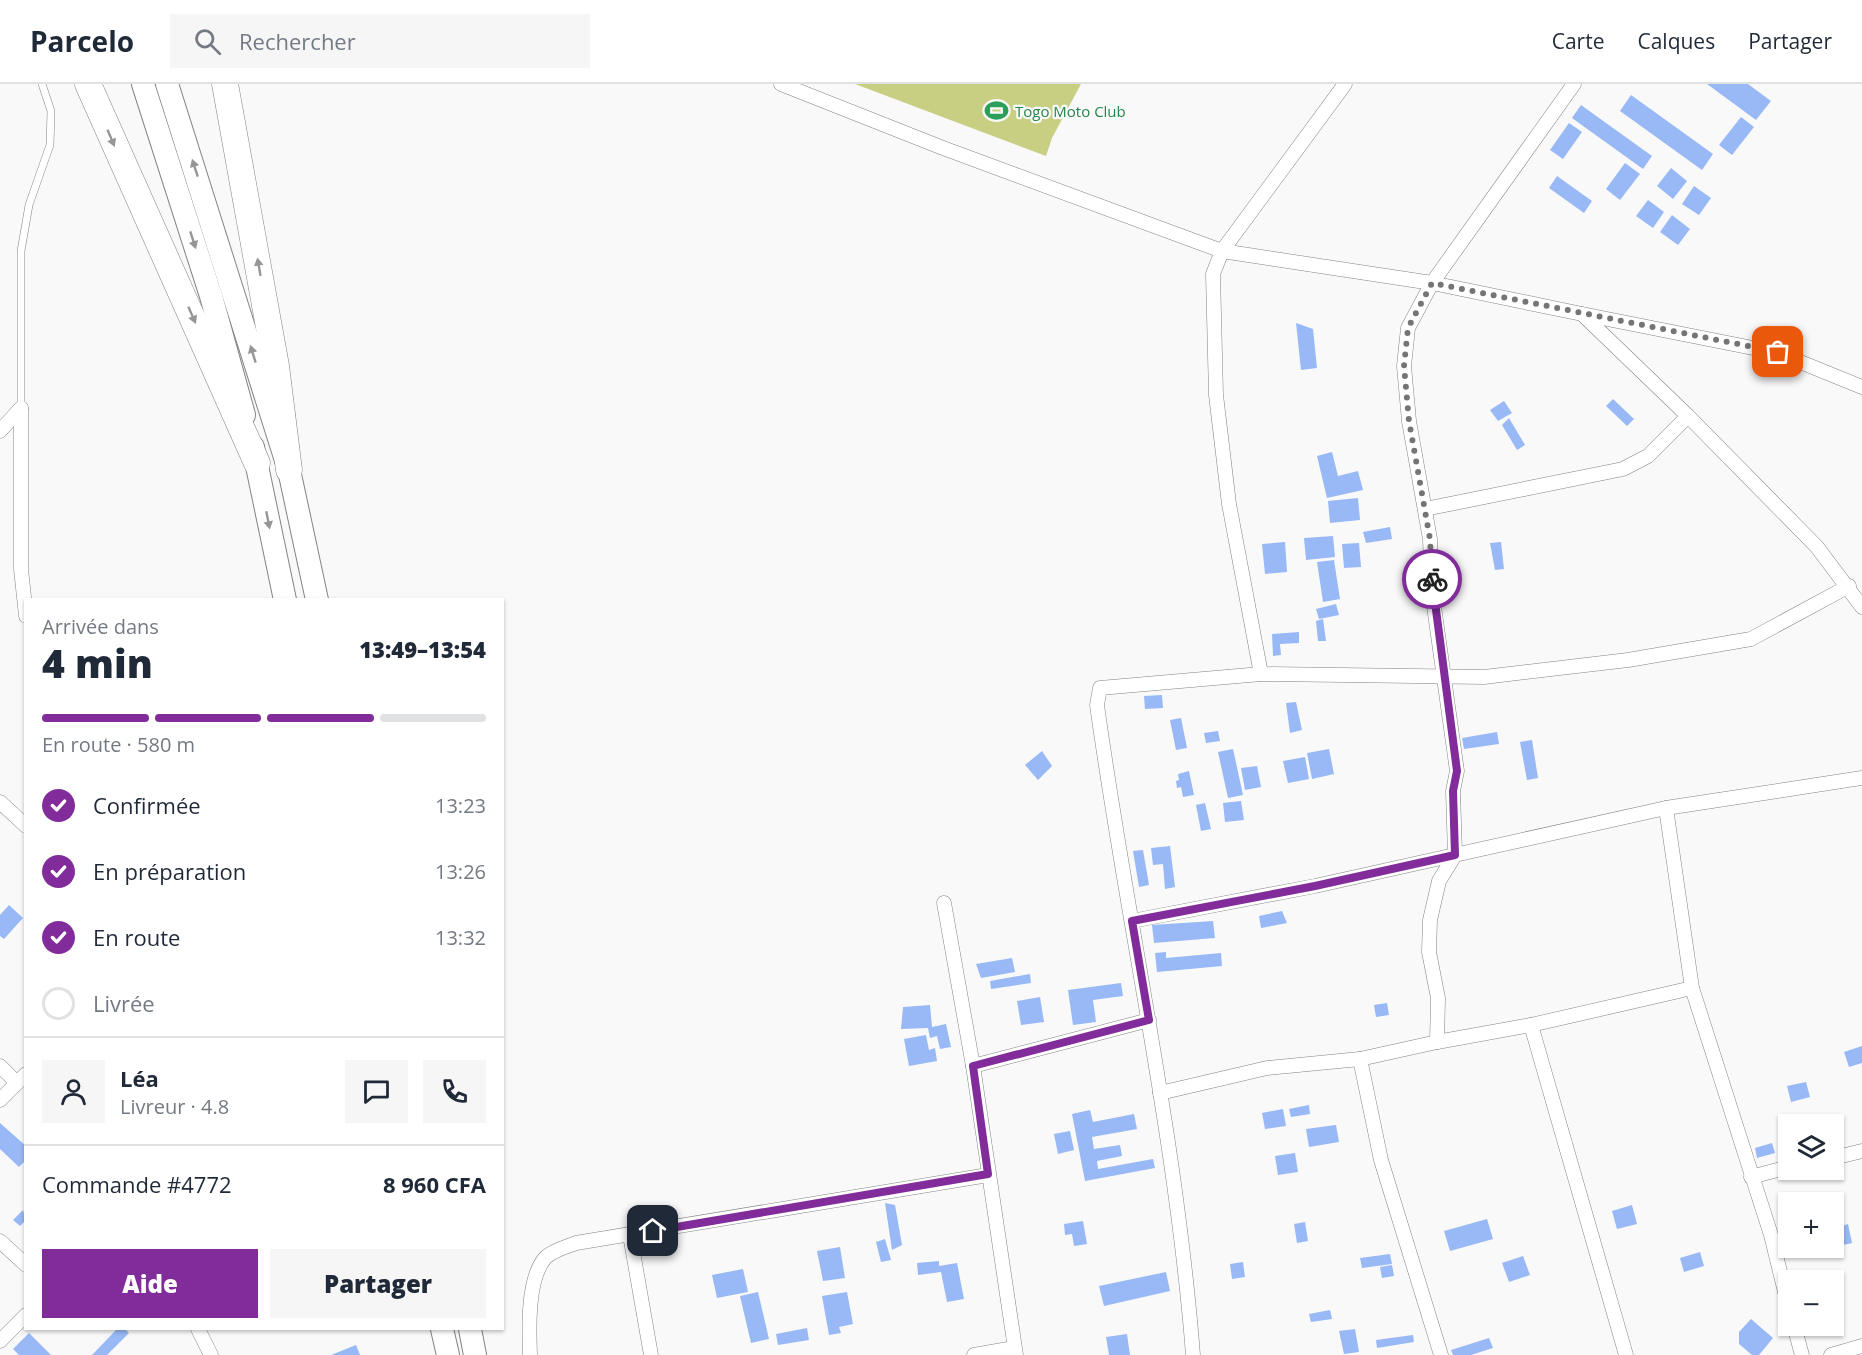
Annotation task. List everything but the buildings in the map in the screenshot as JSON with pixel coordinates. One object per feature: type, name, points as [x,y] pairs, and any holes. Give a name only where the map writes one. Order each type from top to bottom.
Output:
[{"type":"highway","points":[[88,84],[257,463]]},
{"type":"highway","points":[[225,84],[274,355],[289,470]]},
{"type":"main road","points":[[143,84],[211,296],[257,463],[285,598]]},
{"type":"main road","points":[[167,84],[289,470],[317,598]]},
{"type":"main road","points":[[442,1330],[448,1355]]},
{"type":"main road","points":[[470,1330],[475,1355]]},
{"type":"street","points":[[781,84],[943,148],[1222,251],[1432,283],[1778,352],[1862,387]]},
{"type":"street","points":[[1261,674],[1229,504],[1216,395],[1213,274],[1222,251],[1345,84]]},
{"type":"street","points":[[1437,1042],[1438,998],[1429,952],[1430,920],[1439,881],[1455,855],[1453,791],[1457,771],[1446,676],[1432,592],[1425,509],[1409,421],[1404,366],[1408,328],[1432,283],[1574,84]]},
{"type":"street","points":[[1582,314],[1688,416],[1817,547],[1849,586],[1862,607]]},
{"type":"street","points":[[0,431],[21,408]]},
{"type":"street","points":[[21,408],[21,569],[24,598]]},
{"type":"street","points":[[1425,509],[1623,469],[1648,456],[1688,416]]},
{"type":"street","points":[[1193,1355],[1186,1258],[1149,1020],[1115,831],[1097,705],[1100,688],[1261,674],[1506,675],[1628,660],[1751,639],[1849,586]]},
{"type":"street","points":[[1132,921],[1325,884],[1666,808],[1862,778]]},
{"type":"street","points":[[0,802],[24,824]]},
{"type":"street","points":[[1666,808],[1692,988],[1771,1235],[1780,1270]]},
{"type":"street","points":[[944,903],[973,1066],[1015,1351],[974,1355]]},
{"type":"street","points":[[1160,1093],[1267,1068],[1360,1059],[1531,1025],[1692,988]]},
{"type":"street","points":[[973,1066],[1149,1020]]},
{"type":"street","points":[[1531,1025],[1626,1355]]},
{"type":"street","points":[[1360,1059],[1381,1160],[1441,1355]]},
{"type":"street","points":[[0,1066],[21,1079],[0,1100]]},
{"type":"street","points":[[1844,1155],[1862,1151]]},
{"type":"street","points":[[1751,1178],[1778,1170]]},
{"type":"street","points":[[530,1355],[534,1284],[538,1268],[547,1256],[576,1243],[988,1174]]},
{"type":"street","points":[[630,1235],[651,1355]]},
{"type":"street","points":[[0,1241],[24,1263]]},
{"type":"street","points":[[0,1341],[24,1317]]},
{"type":"street","points":[[198,1330],[211,1355]]},
{"type":"street","points":[[1797,1336],[1802,1355]]},
{"type":"street","points":[[1831,1355],[1862,1346]]},
{"type":"lane","points":[[21,408],[21,251],[29,205],[50,145],[51,111],[42,84]]},
{"type":"green space","name":"Togo Moto Club","points":[[855,84],[1081,84],[1052,138],[1046,156]]},
{"type":"way so far","points":[[1432,579],[1430,539],[1409,421],[1404,366],[1408,328],[1432,283],[1778,352]]},
{"type":"place","name":"Togo Moto Club","points":[[997,111]]},
{"type":"route","points":[[653,1231],[988,1174],[973,1066],[1149,1020],[1132,921],[1218,906],[1455,855],[1453,791],[1457,771],[1432,579]]}]
